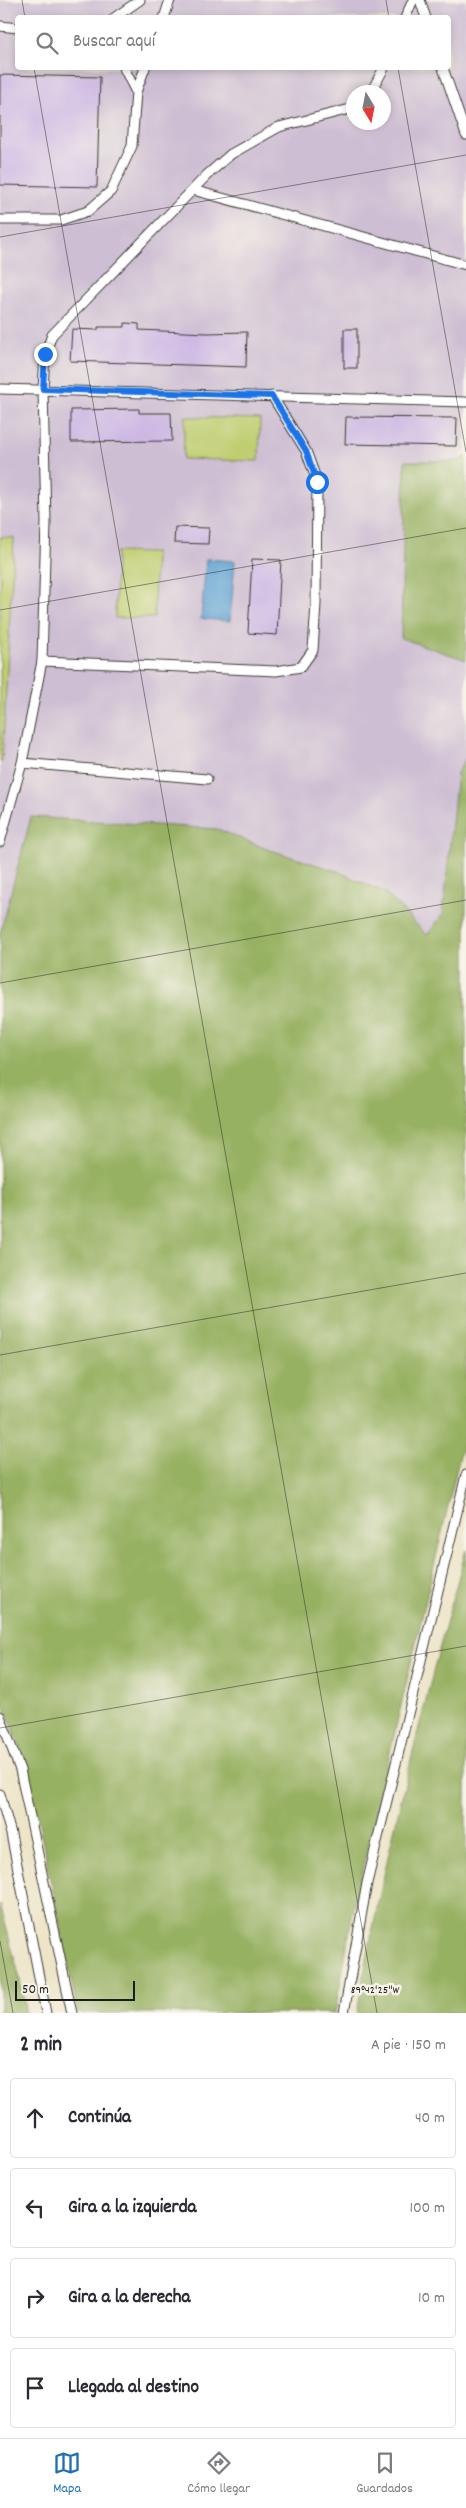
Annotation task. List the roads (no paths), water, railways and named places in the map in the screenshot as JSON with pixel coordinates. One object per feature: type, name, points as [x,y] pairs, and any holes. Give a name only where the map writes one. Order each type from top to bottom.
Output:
[{"type":"lane","points":[[118,15],[140,0]]},
{"type":"lane","points":[[165,15],[170,0]]},
{"type":"lane","points":[[406,15],[413,0]]},
{"type":"lane","points":[[420,0],[425,15]]},
{"type":"lane","points":[[0,26],[15,28]]},
{"type":"lane","points":[[125,70],[136,92]]},
{"type":"lane","points":[[0,220],[61,220],[88,211],[111,191],[132,146],[136,92],[144,70]]},
{"type":"lane","points":[[375,85],[383,70]]},
{"type":"lane","points":[[444,70],[466,135]]},
{"type":"lane","points":[[0,842],[22,763],[42,661],[46,522],[43,389],[45,354],[52,335],[64,320],[231,154],[279,127],[346,110]]},
{"type":"lane","points":[[193,190],[466,265]]},
{"type":"lane","points":[[0,389],[466,402]]},
{"type":"lane","points":[[42,661],[276,671],[301,667],[313,650],[316,604],[317,482],[306,451],[272,396]]},
{"type":"lane","points":[[22,763],[207,779]]},
{"type":"lane","points":[[344,2013],[367,1883],[466,1476]]},
{"type":"lane","points":[[0,1716],[20,1770],[72,2013]]},
{"type":"lane","points":[[0,1794],[11,1834],[46,2013]]},
{"type":"water","points":[[206,559],[235,561],[230,621],[201,619]]}]
